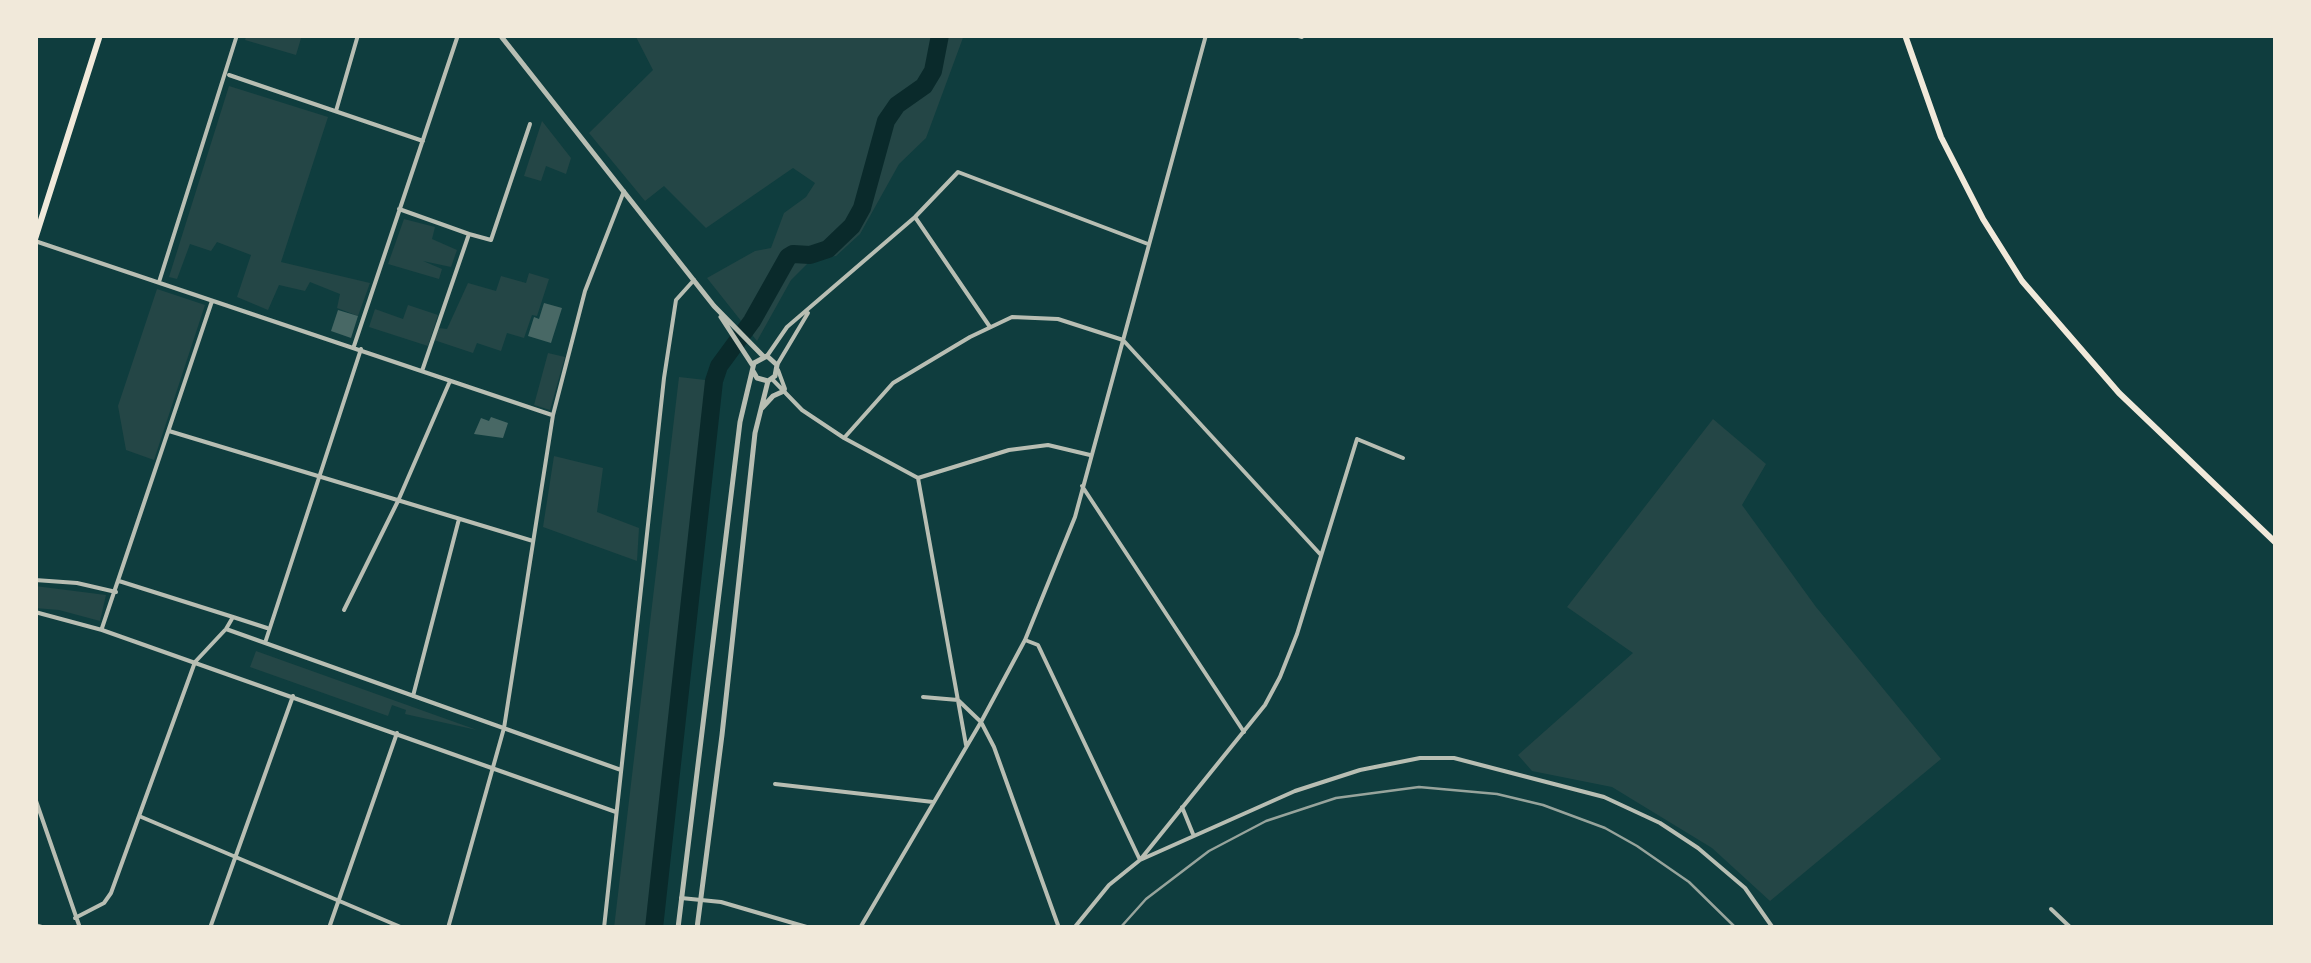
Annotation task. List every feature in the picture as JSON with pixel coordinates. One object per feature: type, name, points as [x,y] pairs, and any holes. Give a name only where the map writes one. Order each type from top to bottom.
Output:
[{"type":"main road","points":[[35,240],[100,35]]},
{"type":"main road","points":[[1905,35],[1941,137],[1983,219],[2022,281],[2119,394],[2276,544]]},
{"type":"street","points":[[159,282],[237,35]]},
{"type":"street","points":[[336,111],[358,35]]},
{"type":"street","points":[[264,643],[399,209],[458,35]]},
{"type":"street","points":[[500,35],[733,330],[757,378],[770,380],[802,410],[844,438],[918,478],[1009,450],[1048,445],[1090,456]]},
{"type":"street","points":[[860,928],[982,722],[1024,640],[1075,516],[1206,35]]},
{"type":"street","points":[[227,74],[423,141]]},
{"type":"street","points":[[399,209],[491,240],[530,124]]},
{"type":"street","points":[[678,928],[740,422],[753,369],[787,327],[915,217],[958,172],[1150,244]]},
{"type":"street","points":[[448,928],[504,728],[553,415],[585,291],[624,191]]},
{"type":"street","points":[[915,217],[990,327]]},
{"type":"street","points":[[422,371],[469,234]]},
{"type":"street","points":[[35,240],[553,415]]},
{"type":"street","points":[[604,928],[664,378],[676,300],[694,280]]},
{"type":"street","points":[[102,630],[212,301]]},
{"type":"street","points":[[697,928],[760,410],[770,380],[810,309]]},
{"type":"street","points":[[844,438],[893,383],[990,327],[1012,317],[1058,318],[1123,340],[1321,555]]},
{"type":"street","points":[[733,330],[777,367],[785,392]]},
{"type":"street","points":[[344,610],[450,381]]},
{"type":"street","points":[[760,410],[773,396],[785,392]]},
{"type":"street","points":[[169,431],[533,540]]},
{"type":"street","points":[[1074,928],[1109,885],[1140,860],[1244,732],[1280,676],[1357,439],[1404,458]]},
{"type":"street","points":[[918,478],[966,747]]},
{"type":"street","points":[[1082,486],[1244,732]]},
{"type":"street","points":[[414,696],[458,519]]},
{"type":"street","points":[[35,580],[77,583],[116,592]]},
{"type":"street","points":[[120,580],[269,629]]},
{"type":"street","points":[[35,612],[195,662],[616,812]]},
{"type":"street","points":[[74,918],[104,903],[112,893],[195,662],[234,618]]},
{"type":"street","points":[[226,630],[620,770]]},
{"type":"street","points":[[1024,640],[1038,645],[1140,860]]},
{"type":"street","points":[[210,928],[293,696]]},
{"type":"street","points":[[922,697],[958,700],[982,722],[1059,928]]},
{"type":"street","points":[[329,928],[396,734]]},
{"type":"street","points":[[1140,860],[1295,791],[1360,770],[1420,758],[1454,758],[1604,797],[1660,823],[1698,848],[1744,888],[1774,928]]},
{"type":"street","points":[[775,784],[933,802]]},
{"type":"street","points":[[35,798],[80,928]]},
{"type":"street","points":[[1182,807],[1193,834]]},
{"type":"street","points":[[139,816],[403,928]]},
{"type":"street","points":[[682,898],[700,899],[810,928]]},
{"type":"street","points":[[2051,909],[2071,928]]},
{"type":"street","points":[[35,926],[45,928]]},
{"type":"shaded area","points":[[247,35],[302,35],[296,55],[245,40]]},
{"type":"shaded area","points":[[635,35],[964,35],[926,138],[899,164],[860,234],[836,256],[812,259],[791,280],[757,341],[707,278],[755,251],[771,248],[784,213],[806,197],[815,183],[793,168],[706,228],[664,186],[645,201],[589,133],[653,70]]},
{"type":"shaded area","points":[[229,86],[328,117],[281,262],[370,283],[358,316],[337,308],[340,294],[310,282],[305,291],[279,285],[268,310],[237,297],[251,255],[217,242],[211,251],[190,244],[177,279],[169,277]]},
{"type":"shaded area","points":[[542,121],[571,158],[566,174],[546,166],[541,181],[524,176]]},
{"type":"shaded area","points":[[404,219],[435,227],[432,239],[457,250],[451,267],[423,261],[442,269],[439,279],[388,264]]},
{"type":"shaded area","points":[[529,273],[549,279],[537,316],[532,315],[524,338],[507,333],[501,351],[477,343],[473,353],[434,340],[439,328],[447,329],[468,283],[496,291],[501,276],[526,283]]},
{"type":"shaded area","points":[[157,289],[205,305],[154,460],[126,450],[118,406]]},
{"type":"shaded area","points":[[408,305],[438,315],[428,346],[369,327],[375,309],[403,319]]},
{"type":"shaded area","points":[[548,353],[565,357],[550,410],[534,405]]},
{"type":"shaded area","points":[[679,377],[714,381],[654,928],[614,928]]},
{"type":"shaded area","points":[[1713,419],[1766,464],[1742,505],[1816,607],[1941,759],[1770,901],[1712,848],[1612,787],[1532,771],[1518,755],[1633,653],[1567,607]]},
{"type":"shaded area","points":[[554,456],[603,468],[597,512],[639,528],[637,561],[543,527]]},
{"type":"shaded area","points":[[35,586],[106,595],[100,621],[35,608]]},
{"type":"shaded area","points":[[256,651],[477,730],[405,714],[406,710],[392,705],[388,716],[250,667]]},
{"type":"building","points":[[544,303],[562,308],[551,343],[528,336]]},
{"type":"building","points":[[338,310],[358,316],[351,338],[331,331]]},
{"type":"building","points":[[491,417],[508,423],[503,438],[474,434],[481,418],[489,421]]},
{"type":"waterway","points":[[654,928],[714,381],[719,366],[752,321],[788,257],[828,249],[852,226],[862,208],[886,121],[897,105],[924,86],[933,71],[940,35]]},
{"type":"railway","points":[[1120,928],[1146,899],[1209,851],[1266,821],[1336,798],[1419,787],[1497,794],[1543,805],[1605,828],[1689,882],[1736,928]]}]
